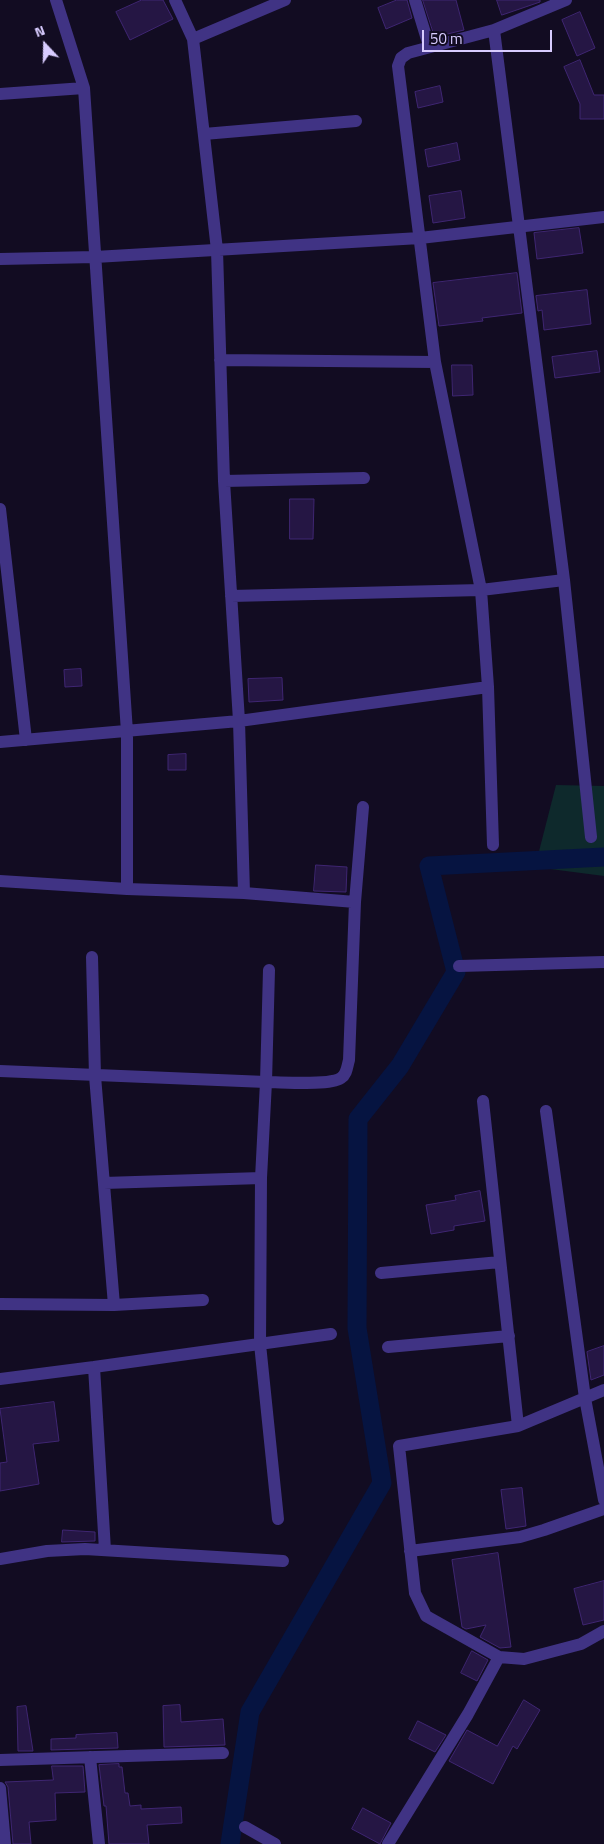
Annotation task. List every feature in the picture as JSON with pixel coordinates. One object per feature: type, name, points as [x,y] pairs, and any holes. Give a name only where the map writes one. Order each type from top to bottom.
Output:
[{"type":"street","points":[[56,0],[84,88],[126,732],[127,889]]},
{"type":"street","points":[[175,0],[193,39],[216,250],[224,481],[239,721],[244,893]]},
{"type":"street","points":[[193,39],[285,0]]},
{"type":"street","points":[[414,0],[429,46]]},
{"type":"street","points":[[493,845],[488,687],[481,590],[435,362],[398,66],[400,58],[408,53],[494,30],[566,0]]},
{"type":"street","points":[[494,30],[564,580],[591,837]]},
{"type":"street","points":[[0,94],[84,88]]},
{"type":"street","points":[[204,134],[356,121]]},
{"type":"street","points":[[0,259],[216,250],[420,238],[604,217]]},
{"type":"street","points":[[220,360],[435,362]]},
{"type":"street","points":[[224,481],[364,478]]},
{"type":"street","points":[[0,509],[26,740]]},
{"type":"street","points":[[232,596],[481,590],[564,580]]},
{"type":"street","points":[[0,742],[239,721],[488,687]]},
{"type":"street","points":[[0,1071],[266,1082],[332,1082],[343,1077],[349,1060],[355,902],[363,807]]},
{"type":"street","points":[[0,881],[127,889],[244,893],[355,902]]},
{"type":"street","points":[[92,957],[95,1076],[114,1305]]},
{"type":"street","points":[[459,966],[604,962]]},
{"type":"street","points":[[269,970],[261,1178],[260,1344],[278,1519]]},
{"type":"street","points":[[483,1101],[518,1426]]},
{"type":"street","points":[[546,1111],[585,1398],[604,1500]]},
{"type":"street","points":[[104,1182],[261,1178]]},
{"type":"street","points":[[381,1273],[500,1262]]},
{"type":"street","points":[[0,1304],[114,1305],[203,1300]]},
{"type":"street","points":[[0,1379],[330,1334]]},
{"type":"street","points":[[388,1346],[509,1336]]},
{"type":"street","points":[[94,1367],[105,1550]]},
{"type":"street","points":[[604,1390],[518,1426],[399,1446],[415,1593],[426,1616],[500,1656],[524,1659],[581,1644],[604,1631]]},
{"type":"street","points":[[410,1551],[520,1537],[604,1509]]},
{"type":"street","points":[[0,1559],[47,1551],[105,1550],[283,1561]]},
{"type":"street","points":[[388,1844],[468,1714],[500,1656]]},
{"type":"street","points":[[0,1760],[223,1753]]},
{"type":"street","points":[[90,1757],[99,1844]]},
{"type":"street","points":[[0,1788],[6,1844]]},
{"type":"street","points":[[246,1826],[275,1844]]},
{"type":"green space","points":[[556,785],[604,786],[604,876],[535,867]]},
{"type":"building","points":[[142,0],[163,0],[173,19],[130,40],[116,12]]},
{"type":"building","points":[[397,0],[407,0],[412,18],[386,29],[378,8]]},
{"type":"building","points":[[423,0],[456,0],[464,30],[435,37]]},
{"type":"building","points":[[497,0],[540,0],[540,2],[502,15]]},
{"type":"building","points":[[580,12],[595,48],[577,56],[562,20]]},
{"type":"building","points":[[580,60],[594,95],[604,95],[604,119],[580,119],[580,104],[564,67]]},
{"type":"building","points":[[440,86],[443,102],[418,108],[415,92]]},
{"type":"building","points":[[457,143],[460,160],[428,167],[425,150]]},
{"type":"building","points":[[461,191],[465,218],[433,223],[429,196]]},
{"type":"building","points":[[579,228],[583,253],[537,259],[534,233]]},
{"type":"building","points":[[517,273],[522,313],[482,318],[483,321],[439,326],[433,283]]},
{"type":"building","points":[[587,290],[591,324],[544,330],[542,310],[538,311],[536,296]]},
{"type":"building","points":[[597,351],[600,372],[555,378],[552,357]]},
{"type":"building","points":[[452,365],[472,365],[473,395],[453,396]]},
{"type":"building","points":[[290,499],[314,499],[313,539],[290,539]]},
{"type":"building","points":[[81,669],[82,686],[65,687],[64,670]]},
{"type":"building","points":[[282,678],[283,700],[249,702],[248,679]]},
{"type":"building","points":[[186,754],[186,770],[168,770],[168,755]]},
{"type":"building","points":[[316,865],[347,867],[346,892],[314,891]]},
{"type":"building","points":[[480,1191],[485,1221],[454,1226],[454,1230],[431,1234],[426,1205],[456,1200],[455,1196]]},
{"type":"building","points":[[604,1346],[604,1375],[591,1380],[587,1352]]},
{"type":"building","points":[[54,1402],[59,1441],[33,1444],[39,1484],[0,1491],[0,1463],[7,1462],[0,1409]]},
{"type":"building","points":[[522,1488],[526,1526],[506,1529],[501,1490]]},
{"type":"building","points":[[63,1530],[95,1532],[95,1541],[62,1542]]},
{"type":"building","points":[[498,1553],[511,1647],[500,1648],[480,1637],[486,1625],[466,1629],[462,1627],[452,1560]]},
{"type":"building","points":[[604,1581],[604,1620],[583,1625],[574,1589]]},
{"type":"building","points":[[472,1651],[488,1660],[477,1681],[461,1673]]},
{"type":"building","points":[[524,1700],[540,1710],[517,1749],[513,1746],[493,1784],[449,1761],[467,1730],[497,1746]]},
{"type":"building","points":[[180,1705],[181,1722],[223,1719],[225,1745],[164,1747],[163,1706]]},
{"type":"building","points":[[26,1706],[33,1751],[18,1751],[17,1707]]},
{"type":"building","points":[[418,1721],[446,1735],[435,1752],[409,1739]]},
{"type":"building","points":[[117,1733],[118,1748],[51,1750],[51,1739],[76,1738],[76,1735]]},
{"type":"building","points":[[119,1764],[119,1767],[122,1767],[125,1793],[128,1793],[130,1806],[141,1805],[141,1809],[181,1807],[182,1823],[147,1825],[149,1844],[109,1844],[106,1806],[104,1806],[99,1765]]},
{"type":"building","points":[[52,1766],[83,1766],[85,1792],[55,1793],[56,1820],[29,1822],[31,1844],[13,1844],[8,1787],[5,1782],[53,1780]]},
{"type":"building","points":[[363,1808],[391,1823],[380,1844],[352,1829]]},
{"type":"waterway","points":[[230,1844],[250,1712],[382,1483],[357,1328],[358,1119],[400,1066],[456,972],[429,866],[604,857]]}]
